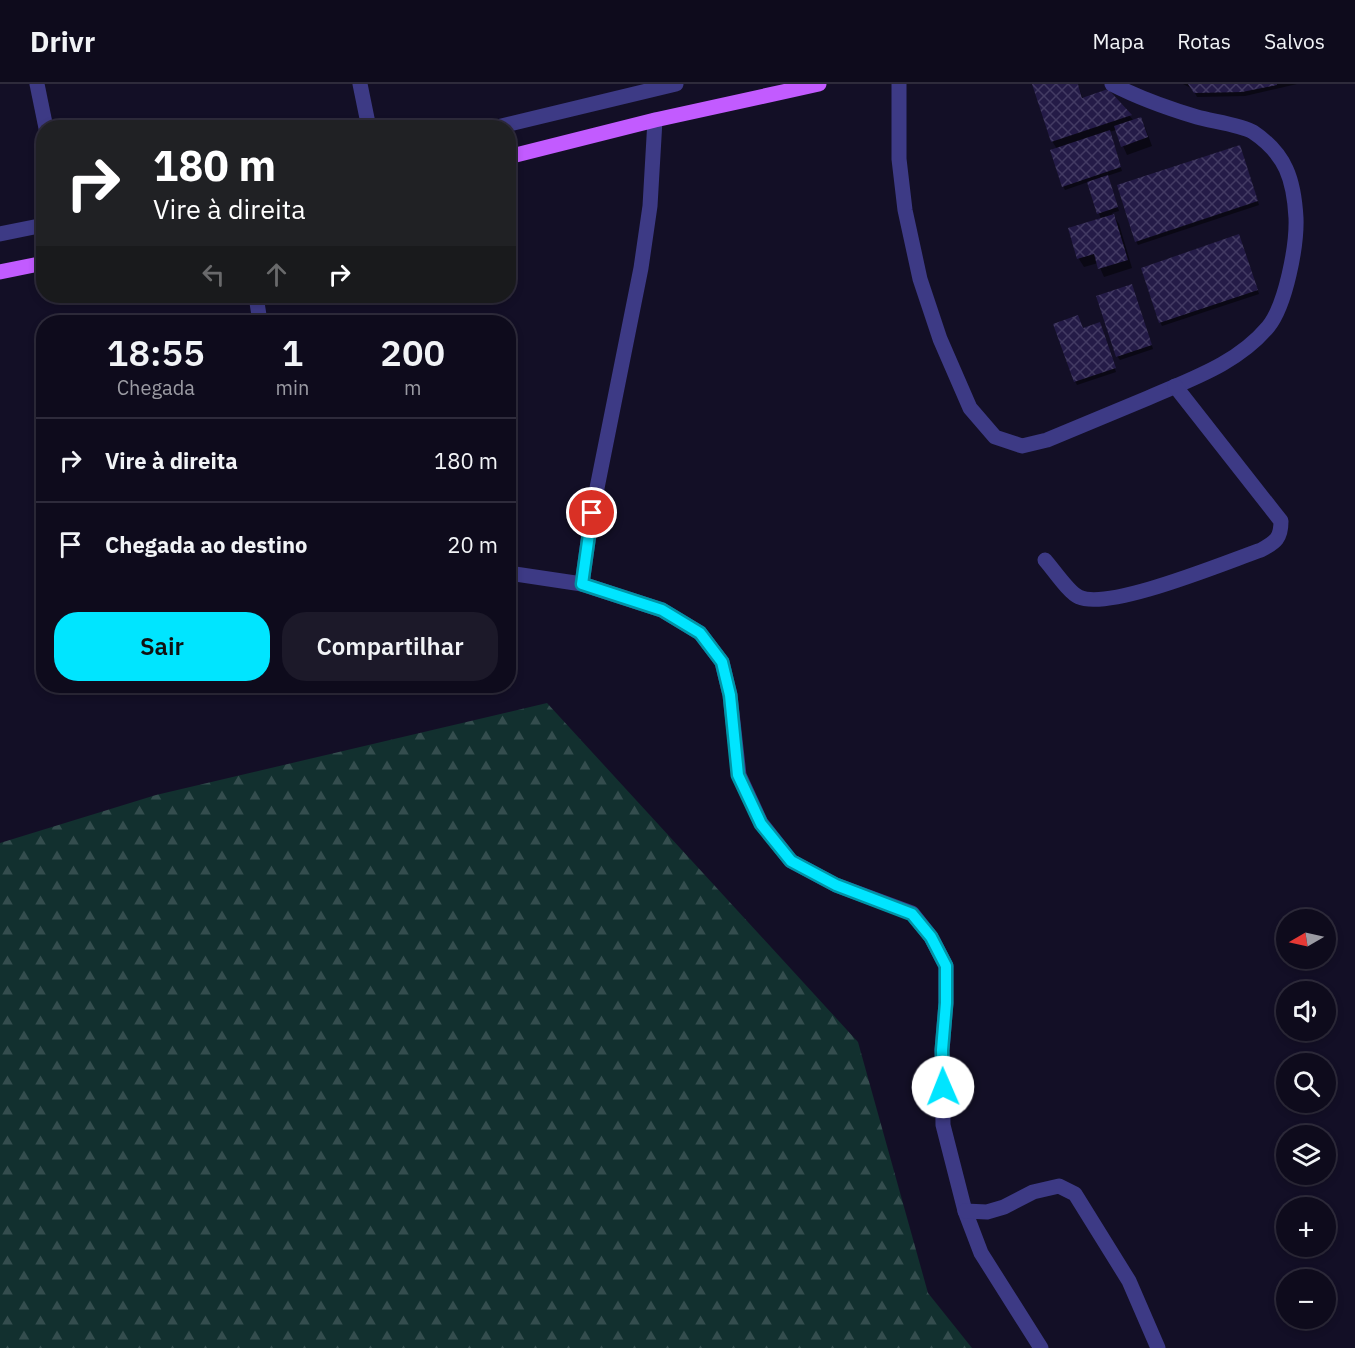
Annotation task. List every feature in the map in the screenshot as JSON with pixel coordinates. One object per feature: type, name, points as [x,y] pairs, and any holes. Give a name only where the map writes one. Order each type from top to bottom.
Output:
[{"type":"main road","points":[[516,155],[655,120],[819,84]]},
{"type":"main road","points":[[0,272],[36,265]]},
{"type":"street","points":[[37,84],[44,120]]},
{"type":"street","points":[[360,84],[367,120]]},
{"type":"street","points":[[516,122],[674,84]]},
{"type":"street","points":[[899,84],[899,159],[905,210],[920,279],[940,339],[969,408],[995,437],[1022,446],[1047,440],[1210,372],[1246,349],[1270,324],[1283,294],[1292,263],[1296,229],[1295,198],[1289,172],[1277,152],[1252,131],[1137,97],[1112,84]]},
{"type":"street","points":[[582,584],[592,513],[642,258],[650,206],[655,120]]},
{"type":"street","points":[[0,234],[36,227]]},
{"type":"street","points":[[1045,560],[1077,597],[1095,601],[1134,594],[1261,550],[1273,544],[1277,539],[1281,533],[1281,521],[1175,386]]},
{"type":"street","points":[[516,574],[582,584],[662,610],[700,633],[722,662],[730,695],[738,775],[761,824],[791,861],[836,885],[912,914],[931,937],[946,966],[942,1050],[943,1125],[965,1210],[981,1253],[1041,1348]]},
{"type":"street","points":[[965,1210],[987,1212],[1004,1207],[1033,1192],[1059,1186],[1075,1194],[1129,1281],[1158,1348]]},
{"type":"green space","points":[[547,703],[858,1042],[928,1293],[972,1348],[0,1348],[0,843],[156,795]]},
{"type":"building","points":[[1032,84],[1078,84],[1082,98],[1108,89],[1132,115],[1051,142]]},
{"type":"building","points":[[1188,84],[1277,85],[1242,92],[1194,93]]},
{"type":"building","points":[[1141,117],[1148,137],[1121,147],[1114,126]]},
{"type":"building","points":[[1110,130],[1121,167],[1062,187],[1050,150]]},
{"type":"building","points":[[1240,145],[1258,201],[1135,242],[1117,185]]},
{"type":"building","points":[[1108,175],[1118,207],[1097,214],[1087,182]]},
{"type":"building","points":[[1114,214],[1128,260],[1098,269],[1094,254],[1077,259],[1068,228]]},
{"type":"building","points":[[1239,234],[1258,290],[1159,323],[1141,268]]},
{"type":"building","points":[[1132,284],[1152,345],[1116,357],[1096,296]]},
{"type":"building","points":[[1078,315],[1083,328],[1100,322],[1116,368],[1074,382],[1053,324]]},
{"type":"route","points":[[592,513],[582,584],[662,610],[700,633],[722,662],[730,695],[738,775],[761,824],[791,861],[836,885],[912,914],[931,937],[946,966],[942,1050],[943,1087]]}]
